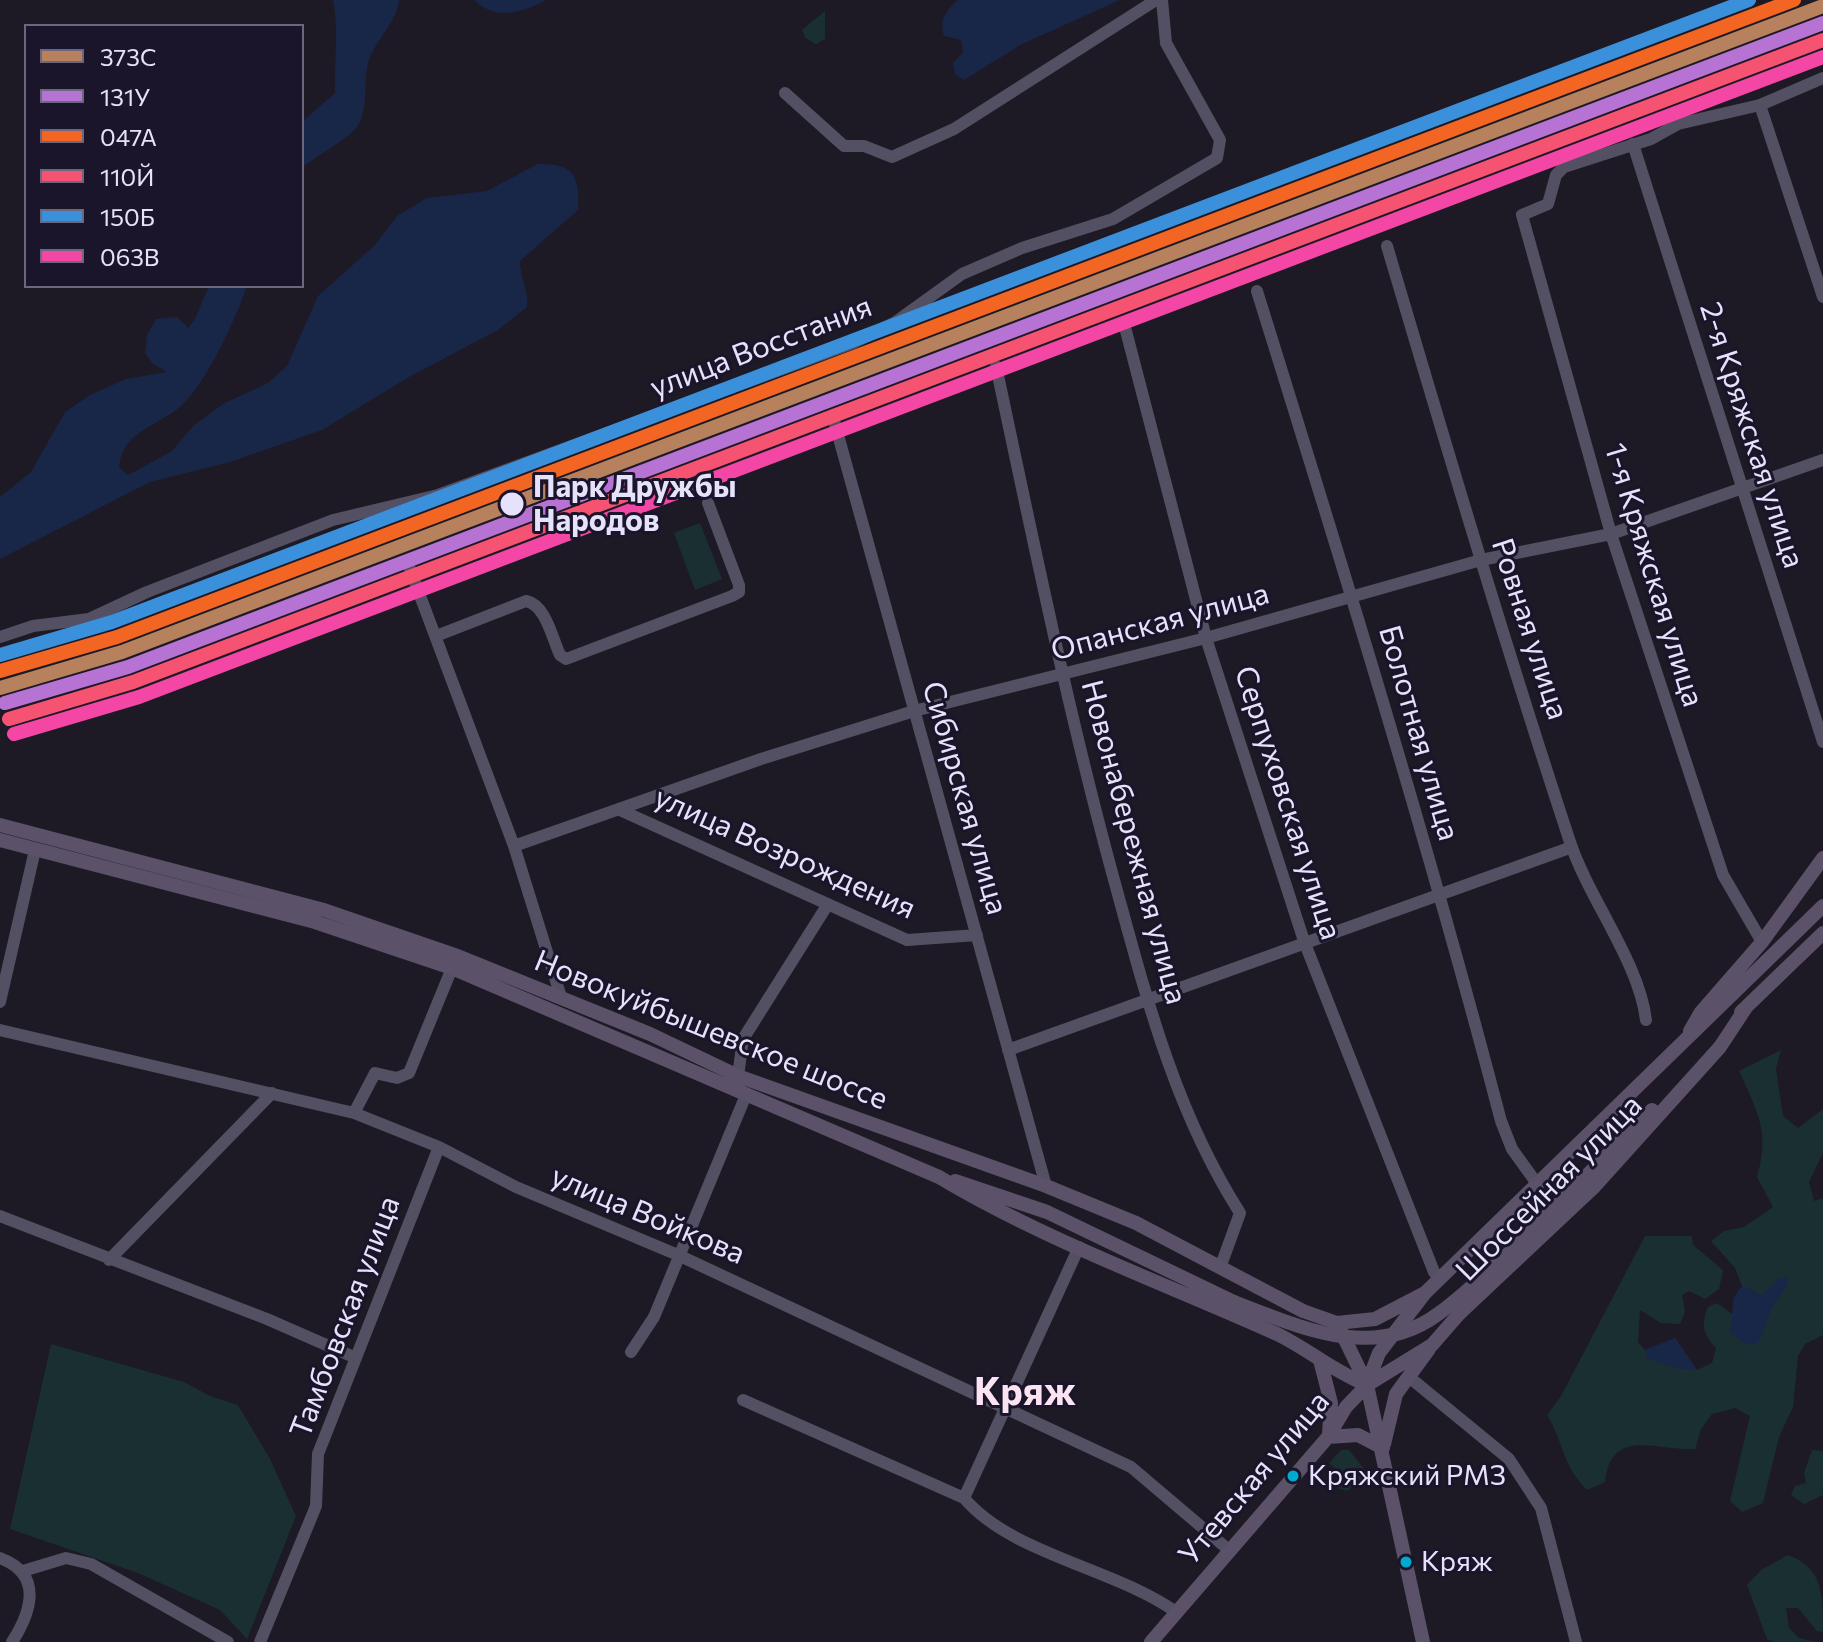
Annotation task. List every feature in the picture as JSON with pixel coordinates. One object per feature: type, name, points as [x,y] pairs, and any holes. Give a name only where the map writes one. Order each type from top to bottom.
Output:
[{"type":"main road","name":"Новокуйбышевское шоссе","points":[[0,825],[324,910],[455,955],[561,997],[738,1076],[1046,1186],[1136,1223],[1303,1311],[1337,1323],[1375,1319],[1425,1293]]},
{"type":"main road","name":"Новокуйбышевское шоссе","points":[[0,840],[315,922],[452,968],[552,1008],[939,1177],[974,1198],[1286,1339],[1341,1375],[1367,1385]]},
{"type":"main road","name":"Шоссейная улица","points":[[1684,1042],[1701,1012],[1762,942],[1823,858]]},
{"type":"main road","name":"Шоссейная улица","points":[[1425,1293],[1823,906]]},
{"type":"main road","name":"Шоссейная улица","points":[[1517,1246],[1645,1118],[1747,1006],[1823,933]]},
{"type":"main road","name":"Шоссейная улица","points":[[1367,1385],[1432,1345],[1459,1314],[1612,1169],[1720,1047],[1747,1006]]},
{"type":"main road","name":"Новокуйбышевское шоссе","points":[[939,1177],[980,1187],[1047,1212],[1234,1302],[1312,1332],[1343,1338],[1385,1336],[1436,1316],[1517,1246]]},
{"type":"main road","points":[[1438,1280],[1432,1294],[1438,1312],[1448,1316],[1459,1314]]},
{"type":"main road","points":[[1367,1385],[1379,1353],[1425,1293]]},
{"type":"main road","points":[[1286,1339],[1303,1326],[1303,1311]]},
{"type":"main road","points":[[1337,1323],[1367,1385],[1423,1642]]},
{"type":"main road","points":[[1383,1448],[1396,1394],[1432,1345]]},
{"type":"main road","points":[[1320,1360],[1331,1403],[1328,1437],[1358,1435],[1383,1448]]},
{"type":"main road","name":"Утевская улица","points":[[1151,1642],[1328,1437],[1346,1407],[1367,1385]]},
{"type":"street","points":[[785,93],[844,146],[864,146],[892,157],[954,129],[1156,0]]},
{"type":"street","name":"улица Восстания","points":[[0,637],[33,626],[89,619],[147,592],[333,520],[438,495],[777,372],[894,323],[962,274],[1036,243],[1083,231],[1113,219],[1187,179],[1217,158],[1220,140],[1166,43],[1162,0]]},
{"type":"street","points":[[1633,144],[1678,124],[1760,105],[1823,78]]},
{"type":"street","points":[[1760,105],[1823,297]]},
{"type":"street","name":"1-я Кряжская улица","points":[[1633,144],[1564,167],[1556,175],[1548,204],[1522,215],[1611,534],[1723,875],[1762,942]]},
{"type":"street","name":"2-я Кряжская улица","points":[[1633,144],[1823,742]]},
{"type":"street","name":"Ровная улица","points":[[1387,246],[1481,560],[1572,847],[1617,941],[1646,1020]]},
{"type":"street","name":"Болотная улица","points":[[1257,291],[1353,597],[1501,1121],[1512,1149],[1538,1185]]},
{"type":"street","name":"Серпуховская улица","points":[[1126,331],[1206,638],[1304,941],[1438,1280]]},
{"type":"street","name":"Новонабережная улица","points":[[996,366],[1063,675],[1146,998],[1168,1068],[1199,1140],[1212,1169],[1240,1213],[1220,1268]]},
{"type":"street","name":"Сибирская улица","points":[[835,424],[1046,1186]]},
{"type":"street","name":"Опанская улица","points":[[514,846],[761,759],[914,711],[1206,638],[1481,560],[1611,534],[1823,460]]},
{"type":"street","points":[[436,636],[526,601],[534,603],[541,611],[560,655],[566,659],[732,596],[739,592],[739,585],[708,503]]},
{"type":"street","points":[[407,561],[514,846],[561,997]]},
{"type":"street","name":"улица Возрождения","points":[[620,810],[907,940],[977,935]]},
{"type":"street","points":[[1008,1050],[1572,847]]},
{"type":"street","points":[[0,1002],[35,850]]},
{"type":"street","points":[[738,1076],[743,1039],[828,904]]},
{"type":"street","points":[[354,1113],[375,1073],[402,1078],[409,1073],[452,968]]},
{"type":"street","name":"улица Войкова","points":[[0,1030],[354,1113],[439,1147],[516,1187],[678,1255],[1005,1404],[1136,1469],[1230,1551]]},
{"type":"street","points":[[109,1260],[272,1093]]},
{"type":"street","points":[[631,1352],[654,1317],[746,1095]]},
{"type":"street","name":"Тамбовская улица","points":[[260,1642],[316,1506],[318,1454],[439,1147]]},
{"type":"street","points":[[0,1216],[267,1319],[356,1358]]},
{"type":"street","points":[[964,1498],[1079,1247]]},
{"type":"street","points":[[1409,1377],[1509,1459],[1541,1508],[1576,1642]]},
{"type":"street","points":[[743,1400],[964,1498],[994,1526],[1147,1593],[1176,1612]]},
{"type":"street","points":[[0,1558],[23,1571],[66,1558],[91,1564],[228,1642]]},
{"type":"street","points":[[12,1642],[30,1602],[23,1571]]},
{"type":"green space","points":[[825,11],[825,39],[816,44],[805,38],[802,30]]},
{"type":"green space","points":[[700,523],[722,579],[695,590],[674,533]]},
{"type":"green space","points":[[1781,1050],[1776,1069],[1783,1116],[1798,1128],[1823,1109],[1823,1153],[1809,1182],[1814,1201],[1823,1198],[1823,1335],[1805,1344],[1798,1356],[1793,1407],[1779,1437],[1763,1503],[1742,1512],[1730,1501],[1750,1416],[1735,1408],[1712,1414],[1701,1429],[1695,1449],[1626,1447],[1616,1454],[1609,1465],[1605,1482],[1587,1490],[1568,1463],[1547,1415],[1561,1396],[1645,1236],[1692,1236],[1693,1245],[1723,1270],[1719,1289],[1705,1299],[1689,1291],[1682,1295],[1685,1312],[1680,1324],[1661,1323],[1640,1310],[1638,1342],[1645,1350],[1675,1338],[1697,1370],[1712,1363],[1716,1348],[1706,1334],[1704,1324],[1708,1307],[1717,1303],[1732,1314],[1734,1297],[1742,1286],[1735,1268],[1711,1241],[1724,1231],[1744,1227],[1773,1207],[1757,1177],[1762,1148],[1760,1123],[1739,1071]]},
{"type":"green space","points":[[51,1344],[184,1382],[210,1396],[238,1405],[270,1459],[296,1516],[247,1639],[220,1610],[138,1573],[10,1529]]},
{"type":"green space","points":[[1341,1450],[1349,1450],[1369,1475],[1347,1491],[1334,1487],[1338,1471],[1329,1463]]},
{"type":"green space","points":[[1812,1450],[1823,1451],[1823,1495],[1804,1504],[1791,1495],[1795,1486],[1806,1483],[1804,1473]]},
{"type":"green space","points":[[1788,1555],[1808,1567],[1819,1584],[1823,1632],[1817,1631],[1798,1608],[1786,1608],[1789,1628],[1799,1638],[1816,1642],[1774,1642],[1767,1639],[1747,1585],[1761,1570]]},
{"type":"water","points":[[333,0],[399,0],[395,16],[369,60],[365,102],[357,127],[304,167],[304,120],[335,93]]},
{"type":"water","points":[[474,0],[546,0],[518,11],[500,13],[482,7]]},
{"type":"water","points":[[958,0],[1120,0],[1022,44],[964,80],[955,74],[953,63],[963,53],[961,40],[944,36],[942,25],[950,8]]},
{"type":"water","points":[[538,164],[567,169],[578,188],[578,210],[520,261],[527,307],[498,330],[409,377],[322,430],[230,462],[150,482],[0,559],[0,497],[31,472],[65,412],[90,395],[126,379],[167,372],[153,364],[145,353],[147,335],[156,319],[177,317],[188,328],[208,288],[246,288],[220,349],[192,395],[127,445],[119,467],[128,475],[172,451],[193,426],[223,404],[268,383],[287,366],[318,296],[375,245],[397,216],[427,198],[487,191]]},
{"type":"water","points":[[1789,1277],[1755,1345],[1742,1342],[1730,1332],[1734,1297],[1742,1286],[1762,1295],[1778,1279]]},
{"type":"water","points":[[1675,1338],[1697,1370],[1674,1368],[1646,1358],[1645,1350]]},
{"type":"transit line","name":"150Б","points":[[0,655],[112,622],[1749,0]]},
{"type":"transit line","name":"047А","points":[[0,671],[117,637],[1794,0]]},
{"type":"transit line","name":"373C","points":[[0,688],[122,652],[1823,6]]},
{"type":"transit line","name":"131У","points":[[5,703],[128,667],[1823,23]]},
{"type":"transit line","name":"110Й","points":[[9,719],[133,682],[1823,40]]},
{"type":"transit line","name":"063В","points":[[14,734],[139,697],[1823,57]]},
{"type":"place","name":"Парк Дружбы Народов","points":[[512,504]]},
{"type":"place","name":"Кряжский РМЗ","points":[[1293,1476]]},
{"type":"place","name":"Кряж","points":[[1406,1562]]},
{"type":"district","name":"Кряж","points":[[1025,1392]]}]
